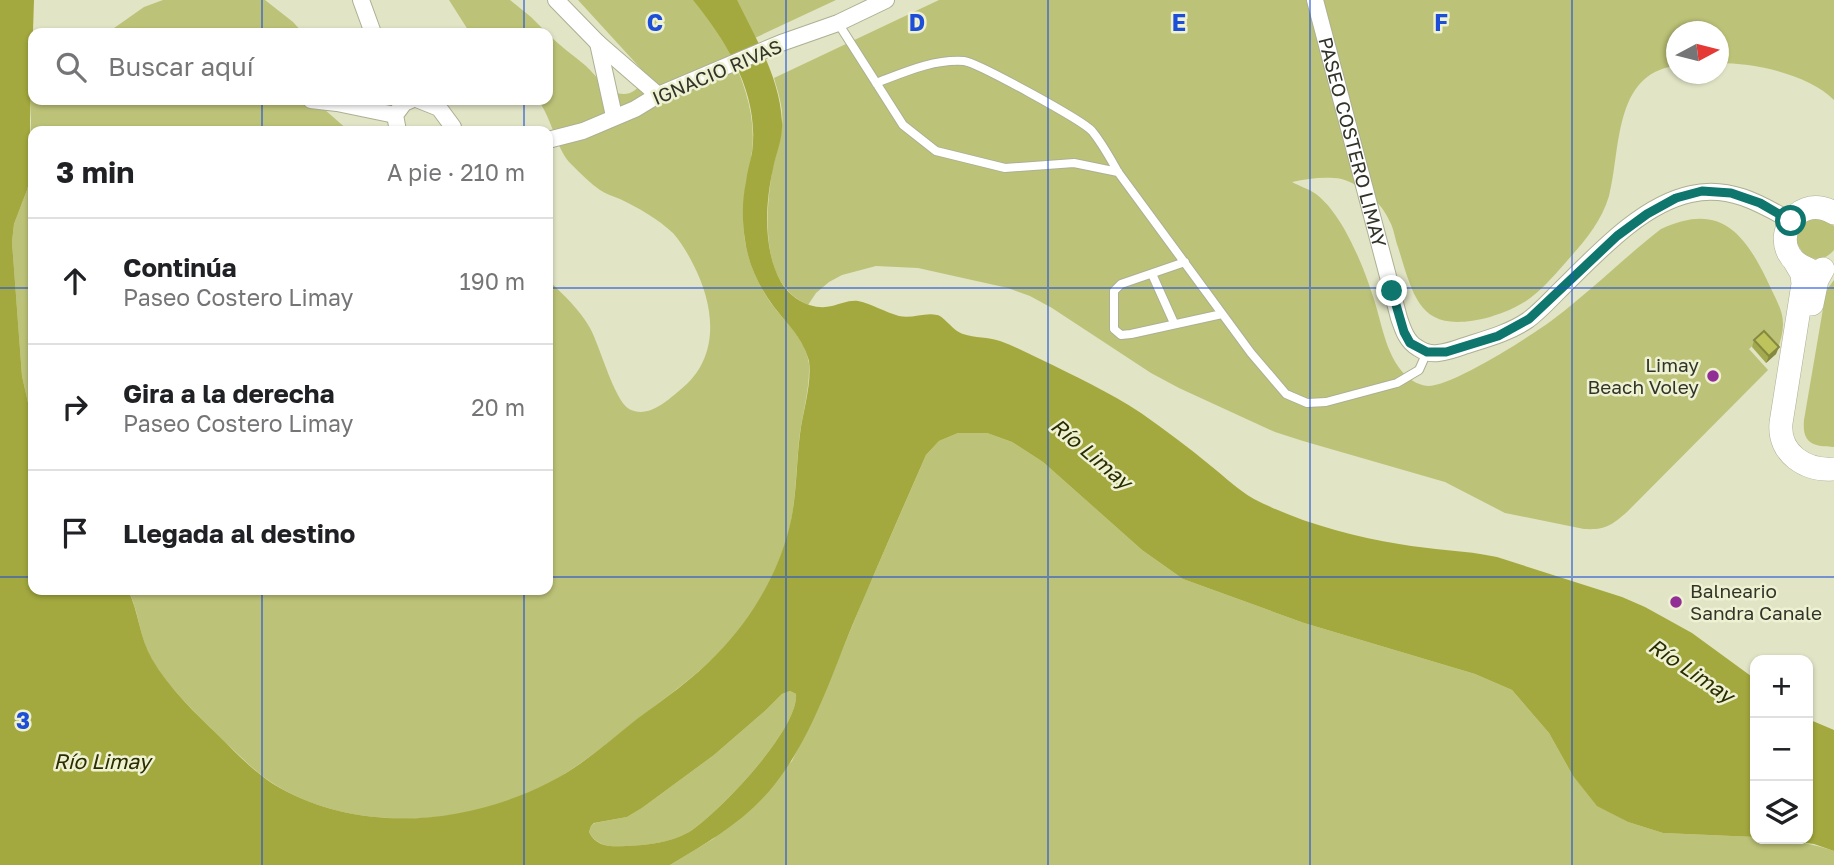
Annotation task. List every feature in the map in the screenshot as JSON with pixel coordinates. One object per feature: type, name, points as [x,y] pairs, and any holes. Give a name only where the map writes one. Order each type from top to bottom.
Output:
[{"type":"street","points":[[360,0],[371,28]]},
{"type":"street","points":[[556,0],[598,43],[658,95]]},
{"type":"street","name":"PASEO COSTERO LIMAY","points":[[1315,0],[1399,318],[1410,343],[1427,352]]},
{"type":"street","name":"IGNACIO RIVAS","points":[[553,139],[583,131],[635,109],[658,95],[781,43],[838,23],[876,2]]},
{"type":"street","points":[[598,43],[614,116]]},
{"type":"street","points":[[364,105],[439,108],[455,126]]},
{"type":"street","points":[[1427,352],[1446,352],[1515,328],[1535,314],[1632,224],[1662,205],[1688,194],[1702,191],[1747,197],[1791,221]]},
{"type":"street","points":[[1834,213],[1823,208],[1803,210],[1794,216],[1785,234],[1785,244],[1802,274],[1803,284],[1781,423],[1781,434],[1788,452],[1798,461],[1816,469],[1834,469]]},
{"type":"street","points":[[1795,262],[1811,270],[1831,265]]},
{"type":"street","points":[[1831,265],[1816,280],[1794,430],[1797,442],[1803,449],[1816,456],[1834,457]]},
{"type":"lane","points":[[838,23],[903,125],[936,151],[1005,168],[1074,163],[1118,172]]},
{"type":"lane","points":[[876,83],[931,63],[967,61],[1029,92],[1090,129],[1118,172],[1222,314],[1286,394],[1307,403],[1326,402],[1397,383],[1419,370],[1427,352]]},
{"type":"lane","points":[[1185,262],[1121,284],[1115,291],[1114,329],[1121,335],[1222,314]]},
{"type":"lane","points":[[1152,274],[1174,323]]},
{"type":"shaded area","points":[[163,0],[265,0],[298,28],[114,28],[144,7]]},
{"type":"shaded area","points":[[449,0],[510,0],[542,28],[467,28]]},
{"type":"shaded area","points":[[578,0],[836,0],[729,50],[744,87],[752,125],[752,151],[743,217],[747,251],[761,287],[800,339],[809,364],[789,531],[769,582],[740,629],[715,657],[576,767],[522,796],[488,808],[452,815],[378,817],[342,812],[308,801],[277,786],[256,771],[204,721],[157,668],[143,640],[130,595],[553,595],[553,285],[586,321],[618,395],[623,404],[636,412],[657,407],[675,394],[693,377],[708,347],[710,331],[706,297],[689,256],[679,240],[655,218],[600,190],[575,168],[562,151],[553,126],[541,105],[553,105],[553,38],[617,93],[630,93],[636,89],[643,71]]},
{"type":"shaded area","points":[[939,0],[1834,0],[1834,100],[1810,83],[1796,77],[1764,68],[1729,64],[1729,21],[1666,21],[1666,69],[1656,72],[1641,83],[1630,98],[1623,117],[1609,196],[1594,227],[1536,294],[1516,307],[1494,316],[1467,321],[1449,321],[1435,317],[1424,309],[1416,298],[1391,225],[1375,200],[1357,186],[1342,179],[1318,178],[1292,182],[1316,194],[1336,216],[1360,261],[1393,357],[1413,381],[1428,386],[1440,384],[1473,369],[1544,326],[1661,229],[1698,219],[1713,220],[1726,225],[1737,234],[1757,261],[1782,314],[1782,331],[1776,354],[1761,338],[1749,349],[1768,370],[1627,512],[1616,521],[1597,529],[1584,529],[1505,513],[1445,482],[1275,432],[1151,373],[1052,308],[1008,288],[918,268],[876,266],[842,275],[829,282],[816,293],[808,305],[792,295],[781,282],[768,239],[769,193],[782,119],[774,78]]},
{"type":"shaded area","points":[[31,105],[321,105],[343,126],[31,126]]},
{"type":"shaded area","points":[[28,186],[28,403],[22,376],[12,242],[14,224]]},
{"type":"shaded area","points":[[1809,218],[1828,221],[1834,226],[1834,250],[1825,257],[1807,257],[1799,246],[1797,232]]},
{"type":"shaded area","points":[[1834,280],[1834,447],[1810,442],[1805,434],[1804,420],[1826,291]]},
{"type":"shaded area","points":[[958,433],[987,433],[1012,442],[1043,462],[1142,550],[1183,579],[1304,623],[1475,674],[1512,690],[1549,733],[1573,776],[1597,805],[1628,822],[1663,833],[1750,837],[1750,844],[1809,844],[1834,851],[1834,865],[670,865],[713,839],[792,761],[824,694],[926,455],[939,441]]},
{"type":"shaded area","points":[[790,691],[796,694],[793,709],[785,728],[771,748],[736,790],[689,832],[674,839],[643,845],[610,846],[592,837],[589,832],[595,823],[627,817],[642,808],[714,755],[782,694]]},
{"type":"water","name":"Río Limay","points":[[0,0],[34,0],[33,28],[28,28],[28,105],[31,105],[28,186],[14,224],[12,242],[22,376],[28,403],[28,595],[130,595],[148,651],[174,690],[256,771],[280,788],[311,803],[379,817],[414,818],[484,808],[548,783],[594,753],[708,663],[741,627],[770,580],[792,517],[809,361],[798,337],[774,307],[755,275],[746,249],[743,211],[752,153],[751,111],[739,71],[718,34],[693,0],[737,0],[772,74],[782,128],[768,197],[768,241],[781,282],[796,298],[817,307],[858,301],[899,316],[940,316],[959,332],[1010,345],[1117,398],[1168,432],[1242,492],[1271,507],[1362,537],[1497,557],[1622,597],[1692,633],[1750,675],[1750,837],[1663,833],[1628,822],[1597,806],[1573,776],[1549,733],[1512,690],[1475,674],[1304,623],[1183,579],[1142,550],[1043,462],[1012,442],[987,433],[958,433],[939,441],[926,455],[819,708],[799,748],[764,797],[713,839],[670,865],[0,865]],"holes":[[[790,691],[796,694],[785,728],[736,790],[689,832],[658,843],[620,846],[604,845],[596,841],[589,832],[594,823],[627,817],[642,808],[714,755],[782,694]]]},
{"type":"water","points":[[1813,721],[1834,730],[1834,851],[1814,844]]},
{"type":"building","points":[[1764,331],[1779,347],[1769,356],[1754,340]]},
{"type":"place","name":"Limay Beach Voley","points":[[1713,376]]},
{"type":"place","name":"Balneario Sandra Canale","points":[[1676,602]]},
{"type":"route","points":[[1392,291],[1399,318],[1410,343],[1427,352],[1446,352],[1498,336],[1529,319],[1617,236],[1647,214],[1676,198],[1702,191],[1731,193],[1760,203],[1791,221]]}]
